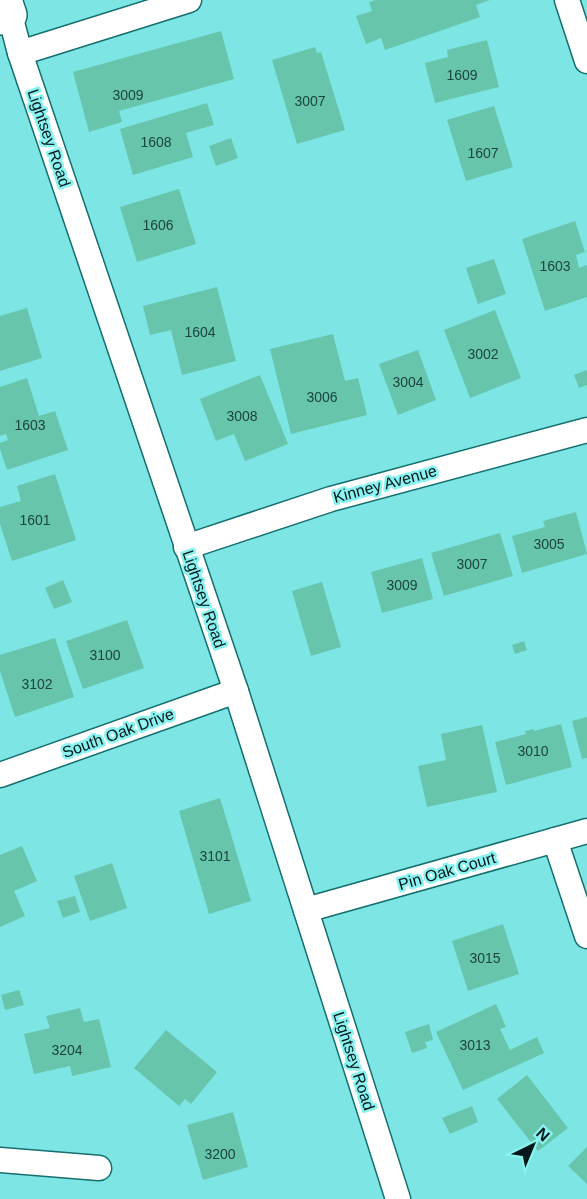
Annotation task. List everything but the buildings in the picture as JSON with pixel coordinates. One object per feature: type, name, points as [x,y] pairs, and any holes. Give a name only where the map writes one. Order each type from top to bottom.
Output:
[{"type":"street","points":[[20,53],[189,0]]},
{"type":"street","points":[[567,0],[587,61]]},
{"type":"street","name":"Lightsey Road","points":[[5,11],[236,691],[398,1199]]},
{"type":"street","name":"Kinney Avenue","points":[[186,547],[331,499],[587,430]]},
{"type":"street","name":"South Oak Drive","points":[[0,776],[236,691]]},
{"type":"street","name":"Pin Oak Court","points":[[306,910],[587,831]]},
{"type":"street","points":[[555,840],[587,936]]},
{"type":"street","points":[[0,1160],[99,1168]]}]
